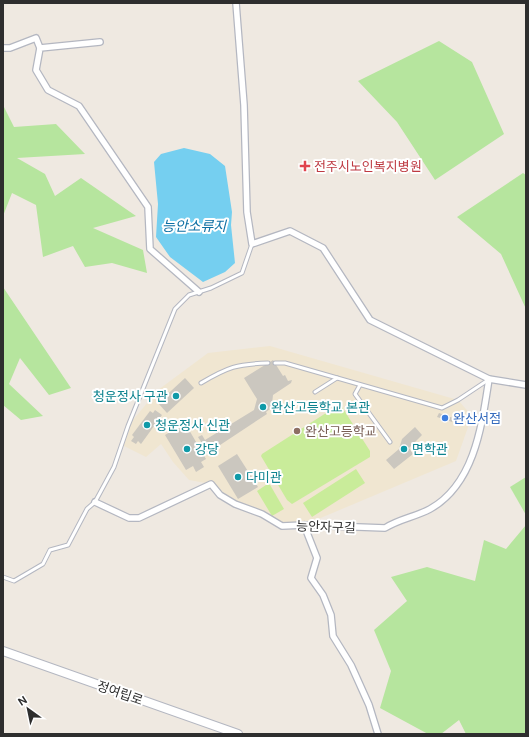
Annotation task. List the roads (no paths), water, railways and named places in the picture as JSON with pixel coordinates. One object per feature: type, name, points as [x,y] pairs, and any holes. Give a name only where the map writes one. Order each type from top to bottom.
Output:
[{"type":"street","points":[[236,3],[244,105],[247,212],[252,244],[290,231],[323,248],[370,320],[489,379],[526,385]]},
{"type":"street","points":[[3,48],[10,48],[36,38],[40,48],[36,70],[48,90],[79,106],[148,207],[150,249],[199,292]]},
{"type":"street","points":[[40,48],[100,42]]},
{"type":"street","name":"능안자구길","points":[[95,502],[129,518],[139,518],[211,484],[220,494],[235,504],[262,514],[282,526],[304,524],[385,528],[396,521],[429,510],[442,501],[464,475],[470,462],[482,422],[489,379]]},
{"type":"street","points":[[304,524],[317,558],[311,578],[323,595],[331,614],[333,636],[351,665],[369,705],[378,734]]},
{"type":"street","name":"정여립로","points":[[3,651],[238,734]]},
{"type":"lane","points":[[3,577],[14,581],[43,564],[50,550],[68,545],[87,509],[95,502],[114,467],[131,418],[176,309],[189,295],[242,273],[252,244]]},
{"type":"lane","points":[[201,383],[224,369],[244,364],[268,363]]},
{"type":"lane","points":[[275,363],[285,363],[442,408],[458,400],[489,379]]},
{"type":"lane","points":[[315,392],[337,378]]},
{"type":"lane","points":[[360,385],[356,394],[390,442]]},
{"type":"water","name":"능안소류지","points":[[184,148],[210,154],[225,166],[232,212],[231,225],[235,263],[225,272],[203,282],[170,257],[156,237],[158,204],[154,162],[161,154]]},
{"type":"place","name":"전주시노인복지병원","points":[[305,166]]},
{"type":"place","name":"청운정사 구관","points":[[176,396]]},
{"type":"place","name":"완산고등학교 본관","points":[[263,407]]},
{"type":"place","name":"완산서점","points":[[445,418]]},
{"type":"place","name":"청운정사 신관","points":[[147,425]]},
{"type":"place","name":"완산고등학교","points":[[297,431]]},
{"type":"place","name":"강당","points":[[187,449]]},
{"type":"place","name":"면학관","points":[[404,449]]},
{"type":"place","name":"다미관","points":[[238,477]]}]
